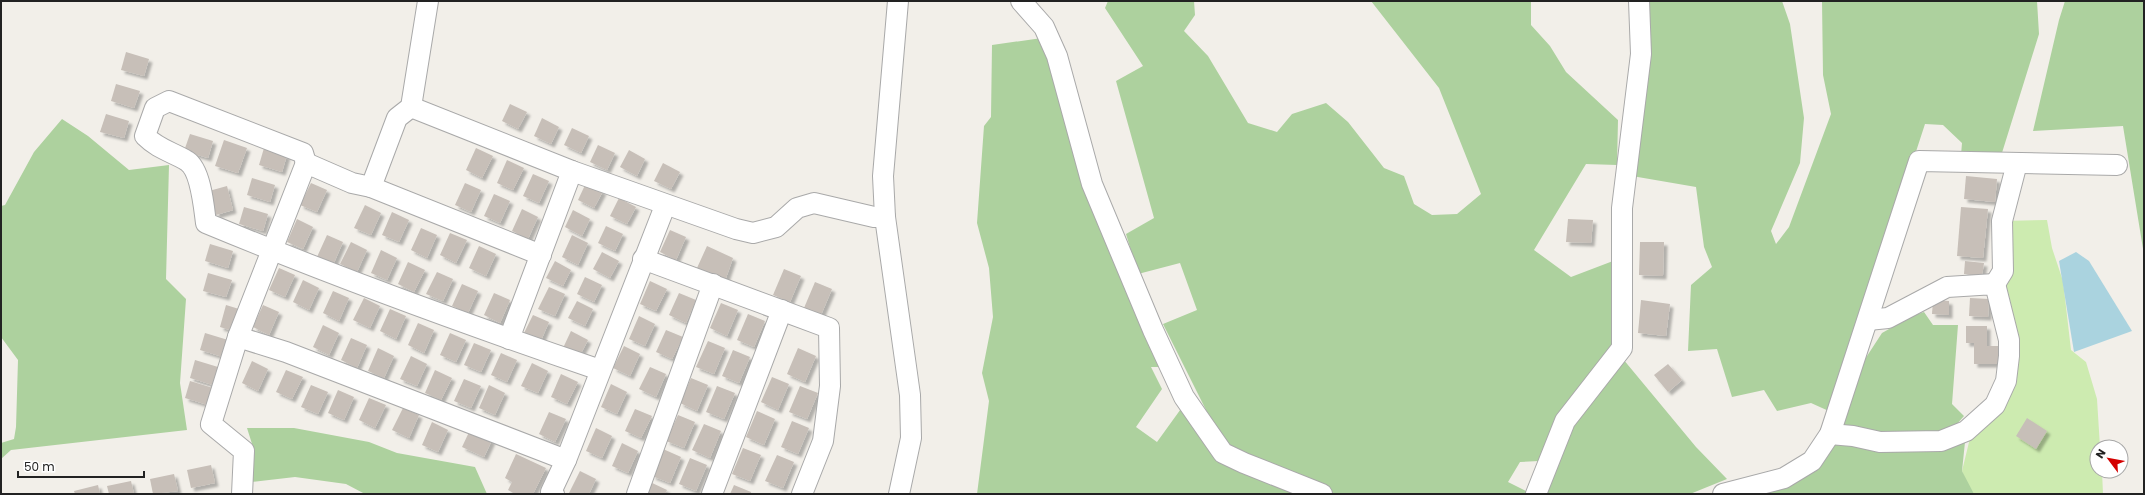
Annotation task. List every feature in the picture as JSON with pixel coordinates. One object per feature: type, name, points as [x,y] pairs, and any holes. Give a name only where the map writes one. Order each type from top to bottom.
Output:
[{"type":"street","points":[[371,187],[397,118],[411,107],[428,1]]},
{"type":"street","points":[[898,1],[883,176],[885,217],[910,395],[911,438],[900,494]]},
{"type":"street","points":[[1021,1],[1044,27],[1057,56],[1092,184],[1153,330],[1184,397],[1223,453],[1244,463],[1322,494]]},
{"type":"street","points":[[1536,494],[1565,421],[1622,348],[1622,208],[1641,54],[1640,1]]},
{"type":"street","points":[[242,494],[244,452],[211,424],[238,337],[271,250],[306,163],[303,153],[168,101],[155,108],[144,136],[155,146],[189,162],[198,180],[206,223],[271,250],[509,339],[600,370]]},
{"type":"street","points":[[411,107],[572,171],[665,206],[736,230],[753,233],[776,227],[797,208],[814,202],[874,217],[885,217]]},
{"type":"street","points":[[1723,494],[1784,478],[1812,461],[1830,434],[1920,161],[2118,165]]},
{"type":"street","points":[[306,163],[352,183],[371,187],[540,255]]},
{"type":"street","points":[[1868,320],[1888,318],[1947,287],[1994,284],[2003,272],[2002,221],[2017,163]]},
{"type":"street","points":[[509,339],[572,171]]},
{"type":"street","points":[[552,493],[665,206]]},
{"type":"street","points":[[643,259],[829,328],[830,386],[822,441],[802,494]]},
{"type":"street","points":[[637,494],[713,284]]},
{"type":"street","points":[[1830,434],[1853,436],[1880,442],[1942,441],[1966,431],[1995,405],[2006,381],[2009,340],[1994,284]]},
{"type":"street","points":[[712,494],[782,310]]},
{"type":"street","points":[[238,337],[286,352],[566,460]]},
{"type":"green space","points":[[1108,1],[1194,1],[1195,15],[1184,31],[1208,56],[1248,123],[1277,132],[1292,114],[1326,103],[1348,122],[1384,168],[1404,176],[1414,204],[1432,215],[1457,214],[1481,194],[1439,88],[1371,1],[1531,1],[1531,25],[1550,46],[1566,72],[1618,120],[1617,165],[1586,164],[1534,250],[1571,277],[1613,261],[1618,345],[1539,461],[1520,462],[1508,482],[1528,492],[1526,494],[1336,494],[1226,450],[1163,324],[1197,310],[1180,263],[1138,274],[1126,234],[1154,218],[1116,81],[1143,66],[1105,8]]},
{"type":"green space","points":[[1649,1],[1782,1],[1790,24],[1804,118],[1800,163],[1771,231],[1776,244],[1789,227],[1831,114],[1823,75],[1822,1],[2037,1],[2039,34],[2001,156],[1961,155],[1962,143],[1943,125],[1925,124],[1831,412],[1811,403],[1777,411],[1764,390],[1732,397],[1717,349],[1688,351],[1691,285],[1712,267],[1704,247],[1696,187],[1632,176],[1650,57]]},
{"type":"green space","points":[[2065,1],[2144,1],[2144,255],[2123,126],[2033,131],[2059,20]]},
{"type":"green space","points":[[1042,38],[1162,367],[1151,367],[1162,389],[1136,427],[1157,442],[1183,406],[1218,458],[1305,494],[977,494],[989,401],[982,373],[993,317],[989,268],[977,223],[984,126],[991,117],[992,45]]},
{"type":"green space","points":[[62,119],[88,136],[129,170],[169,165],[166,279],[186,299],[180,383],[187,430],[11,450],[1,459],[1,443],[14,439],[16,427],[18,360],[1,337],[1,206],[5,205],[34,152]]},
{"type":"green space","points":[[2047,220],[2052,248],[2063,281],[2071,350],[2086,362],[2097,399],[2100,439],[2089,439],[2089,479],[2102,479],[2103,494],[1971,494],[1962,471],[1970,438],[2013,345],[1995,284],[2002,221]]},
{"type":"green space","points":[[1924,312],[1933,325],[1958,325],[1952,404],[1964,416],[1948,434],[1877,438],[1837,426],[1854,376],[1882,333],[1912,316]]},
{"type":"green space","points":[[1623,359],[1696,447],[1727,479],[1690,494],[1542,494],[1572,424]]},
{"type":"green space","points":[[247,428],[294,428],[369,442],[397,453],[475,467],[487,494],[365,494],[346,484],[295,477],[251,482],[253,447]]},
{"type":"green space","points":[[1832,442],[1965,442],[1962,471],[1974,494],[1749,494]]},
{"type":"water","points":[[2076,252],[2089,261],[2132,331],[2074,352],[2059,261]]},
{"type":"building","points":[[126,52],[149,59],[144,76],[121,70]]},
{"type":"building","points":[[116,84],[140,91],[134,108],[111,101]]},
{"type":"building","points":[[510,104],[527,112],[518,129],[502,121]]},
{"type":"building","points":[[106,114],[129,121],[124,138],[100,132]]},
{"type":"building","points":[[542,118],[559,127],[551,144],[534,136]]},
{"type":"building","points":[[572,128],[589,136],[581,153],[564,145]]},
{"type":"building","points":[[190,134],[213,141],[208,158],[184,151]]},
{"type":"building","points":[[224,140],[247,148],[238,173],[215,166]]},
{"type":"building","points":[[598,145],[615,153],[607,170],[590,162]]},
{"type":"building","points":[[264,148],[287,155],[282,172],[259,165]]},
{"type":"building","points":[[476,148],[493,156],[482,178],[466,170]]},
{"type":"building","points":[[629,150],[645,159],[637,176],[620,167]]},
{"type":"building","points":[[507,160],[524,168],[513,190],[497,183]]},
{"type":"building","points":[[663,163],[680,172],[671,189],[654,181]]},
{"type":"building","points":[[533,174],[549,181],[539,203],[523,196]]},
{"type":"building","points":[[1966,176],[1997,179],[1995,202],[1964,199]]},
{"type":"building","points":[[252,178],[275,185],[270,202],[247,195]]},
{"type":"building","points":[[311,183],[327,190],[317,212],[300,205]]},
{"type":"building","points":[[465,183],[481,190],[471,212],[455,205]]},
{"type":"building","points":[[586,183],[603,191],[594,208],[578,200]]},
{"type":"building","points":[[227,186],[233,210],[216,215],[209,191]]},
{"type":"building","points":[[494,194],[510,201],[500,223],[484,216]]},
{"type":"building","points":[[619,198],[636,207],[627,224],[610,216]]},
{"type":"building","points":[[365,205],[381,213],[371,235],[354,228]]},
{"type":"building","points":[[244,207],[268,214],[263,231],[239,224]]},
{"type":"building","points":[[1961,207],[1988,209],[1983,258],[1957,256]]},
{"type":"building","points":[[522,209],[538,217],[528,239],[512,231]]},
{"type":"building","points":[[573,210],[590,219],[582,236],[565,227]]},
{"type":"building","points":[[392,212],[409,220],[399,242],[382,235]]},
{"type":"building","points":[[297,219],[313,227],[303,249],[287,242]]},
{"type":"building","points":[[1568,219],[1593,220],[1591,243],[1566,242]]},
{"type":"building","points":[[606,226],[623,234],[615,251],[598,243]]},
{"type":"building","points":[[421,228],[437,235],[427,258],[411,250]]},
{"type":"building","points":[[670,230],[686,237],[676,260],[660,252]]},
{"type":"building","points":[[450,233],[467,240],[456,263],[440,255]]},
{"type":"building","points":[[327,235],[343,242],[333,265],[317,257]]},
{"type":"building","points":[[572,235],[588,243],[578,265],[562,257]]},
{"type":"building","points":[[351,242],[367,250],[357,272],[340,264]]},
{"type":"building","points":[[1640,242],[1664,242],[1663,276],[1639,275]]},
{"type":"building","points":[[210,244],[233,251],[228,268],[205,261]]},
{"type":"building","points":[[479,246],[496,254],[486,276],[469,268]]},
{"type":"building","points":[[707,246],[733,258],[725,281],[697,268]]},
{"type":"building","points":[[381,250],[397,258],[387,280],[371,273]]},
{"type":"building","points":[[602,252],[619,261],[610,278],[593,269]]},
{"type":"building","points":[[555,261],[571,270],[563,286],[546,278]]},
{"type":"building","points":[[1965,261],[1984,263],[1982,276],[1964,274]]},
{"type":"building","points":[[408,262],[425,270],[414,292],[398,284]]},
{"type":"building","points":[[279,268],[295,275],[285,297],[269,290]]},
{"type":"building","points":[[784,269],[801,276],[790,302],[773,295]]},
{"type":"building","points":[[437,272],[453,279],[443,301],[426,294]]},
{"type":"building","points":[[208,273],[232,280],[226,297],[203,291]]},
{"type":"building","points":[[585,277],[602,285],[594,302],[577,294]]},
{"type":"building","points":[[303,280],[319,288],[309,310],[293,302]]},
{"type":"building","points":[[650,281],[667,289],[656,311],[640,304]]},
{"type":"building","points":[[815,282],[832,289],[821,315],[804,308]]},
{"type":"building","points":[[462,284],[478,291],[468,313],[452,306]]},
{"type":"building","points":[[549,287],[565,294],[555,316],[538,309]]},
{"type":"building","points":[[333,291],[349,298],[339,321],[323,313]]},
{"type":"building","points":[[494,293],[510,300],[500,323],[484,315]]},
{"type":"building","points":[[679,293],[696,300],[686,323],[669,315]]},
{"type":"building","points":[[364,298],[380,306],[370,328],[353,320]]},
{"type":"building","points":[[1970,298],[1989,299],[1988,317],[1969,316]]},
{"type":"building","points":[[1641,300],[1670,304],[1666,336],[1638,333]]},
{"type":"building","points":[[1933,300],[1949,301],[1949,315],[1932,314]]},
{"type":"building","points":[[577,301],[593,309],[585,326],[568,318]]},
{"type":"building","points":[[721,303],[738,310],[727,336],[710,328]]},
{"type":"building","points":[[226,305],[239,309],[233,331],[220,327]]},
{"type":"building","points":[[263,305],[279,312],[269,335],[253,327]]},
{"type":"building","points":[[390,309],[406,316],[396,339],[380,331]]},
{"type":"building","points":[[748,314],[765,321],[754,347],[737,340]]},
{"type":"building","points":[[533,315],[549,322],[539,345],[522,337]]},
{"type":"building","points":[[639,316],[655,324],[645,346],[629,339]]},
{"type":"building","points":[[418,323],[434,330],[424,353],[408,345]]},
{"type":"building","points":[[323,325],[339,333],[329,355],[313,347]]},
{"type":"building","points":[[1966,326],[1987,326],[1987,346],[1998,346],[1998,364],[1974,364],[1974,343],[1966,343]]},
{"type":"building","points":[[666,330],[683,337],[672,359],[656,352]]},
{"type":"building","points":[[571,331],[588,340],[579,357],[563,348]]},
{"type":"building","points":[[205,333],[228,340],[223,357],[200,350]]},
{"type":"building","points":[[450,333],[466,340],[456,362],[440,355]]},
{"type":"building","points":[[351,338],[367,345],[357,368],[341,360]]},
{"type":"building","points":[[708,341],[725,348],[714,374],[696,367]]},
{"type":"building","points":[[474,343],[491,350],[481,372],[464,365]]},
{"type":"building","points":[[624,346],[640,354],[630,376],[613,368]]},
{"type":"building","points":[[378,348],[394,356],[384,378],[368,371]]},
{"type":"building","points":[[798,348],[816,356],[805,382],[787,374]]},
{"type":"building","points":[[733,350],[750,357],[739,383],[722,376]]},
{"type":"building","points":[[501,353],[517,360],[507,382],[491,375]]},
{"type":"building","points":[[411,356],[427,364],[417,386],[400,379]]},
{"type":"building","points":[[195,360],[218,367],[213,385],[190,378]]},
{"type":"building","points":[[252,361],[268,369],[258,391],[242,383]]},
{"type":"building","points":[[532,363],[548,371],[538,393],[521,386]]},
{"type":"building","points":[[1668,364],[1682,380],[1668,392],[1654,375]]},
{"type":"building","points":[[650,367],[666,374],[656,397],[639,389]]},
{"type":"building","points":[[286,370],[303,377],[292,399],[276,392]]},
{"type":"building","points":[[435,370],[452,378],[441,400],[425,393]]},
{"type":"building","points":[[561,374],[578,382],[567,404],[551,397]]},
{"type":"building","points":[[772,377],[789,384],[778,410],[761,402]]},
{"type":"building","points":[[691,378],[708,385],[697,411],[680,403]]},
{"type":"building","points":[[464,379],[481,386],[471,408],[454,401]]},
{"type":"building","points":[[190,381],[213,388],[208,405],[185,398]]},
{"type":"building","points":[[611,384],[627,392],[617,414],[601,407]]},
{"type":"building","points":[[311,385],[328,392],[318,414],[301,407]]},
{"type":"building","points":[[489,385],[505,393],[495,415],[479,408]]},
{"type":"building","points":[[717,386],[735,393],[724,419],[706,412]]},
{"type":"building","points":[[800,386],[818,393],[807,419],[789,412]]},
{"type":"building","points":[[338,390],[354,397],[344,420],[328,413]]},
{"type":"building","points":[[369,398],[386,405],[375,428],[359,420]]},
{"type":"building","points":[[403,408],[419,415],[409,438],[392,430]]},
{"type":"building","points":[[635,409],[652,416],[641,438],[625,431]]},
{"type":"building","points":[[757,411],[775,419],[764,445],[746,437]]},
{"type":"building","points":[[549,412],[566,419],[555,442],[539,434]]},
{"type":"building","points":[[678,415],[695,422],[684,448],[666,441]]},
{"type":"building","points":[[2027,418],[2047,431],[2036,449],[2016,436]]},
{"type":"building","points":[[792,421],[809,428],[798,454],[781,447]]},
{"type":"building","points":[[432,422],[448,430],[438,452],[422,445]]},
{"type":"building","points":[[704,424],[721,431],[710,458],[692,450]]},
{"type":"building","points":[[596,428],[612,436],[602,458],[586,451]]},
{"type":"building","points":[[470,430],[492,440],[484,457],[462,447]]},
{"type":"building","points":[[622,443],[638,451],[628,473],[612,466]]},
{"type":"building","points":[[743,448],[761,455],[750,481],[732,474]]},
{"type":"building","points":[[663,449],[681,457],[670,483],[652,476]]},
{"type":"building","points":[[516,454],[546,468],[533,494],[515,494],[508,490],[512,482],[505,478]]},
{"type":"building","points":[[777,455],[794,462],[783,488],[765,481]]},
{"type":"building","points":[[690,458],[707,465],[696,491],[679,484]]},
{"type":"building","points":[[211,465],[215,483],[191,488],[187,470]]},
{"type":"building","points":[[580,471],[596,479],[589,494],[569,493]]},
{"type":"building","points":[[174,474],[178,491],[153,494],[150,479]]},
{"type":"building","points":[[131,481],[134,494],[109,494],[107,486]]},
{"type":"building","points":[[650,482],[667,490],[665,494],[645,494]]},
{"type":"building","points":[[98,485],[100,494],[75,494],[74,491]]},
{"type":"building","points":[[734,485],[751,492],[751,494],[730,494]]}]
